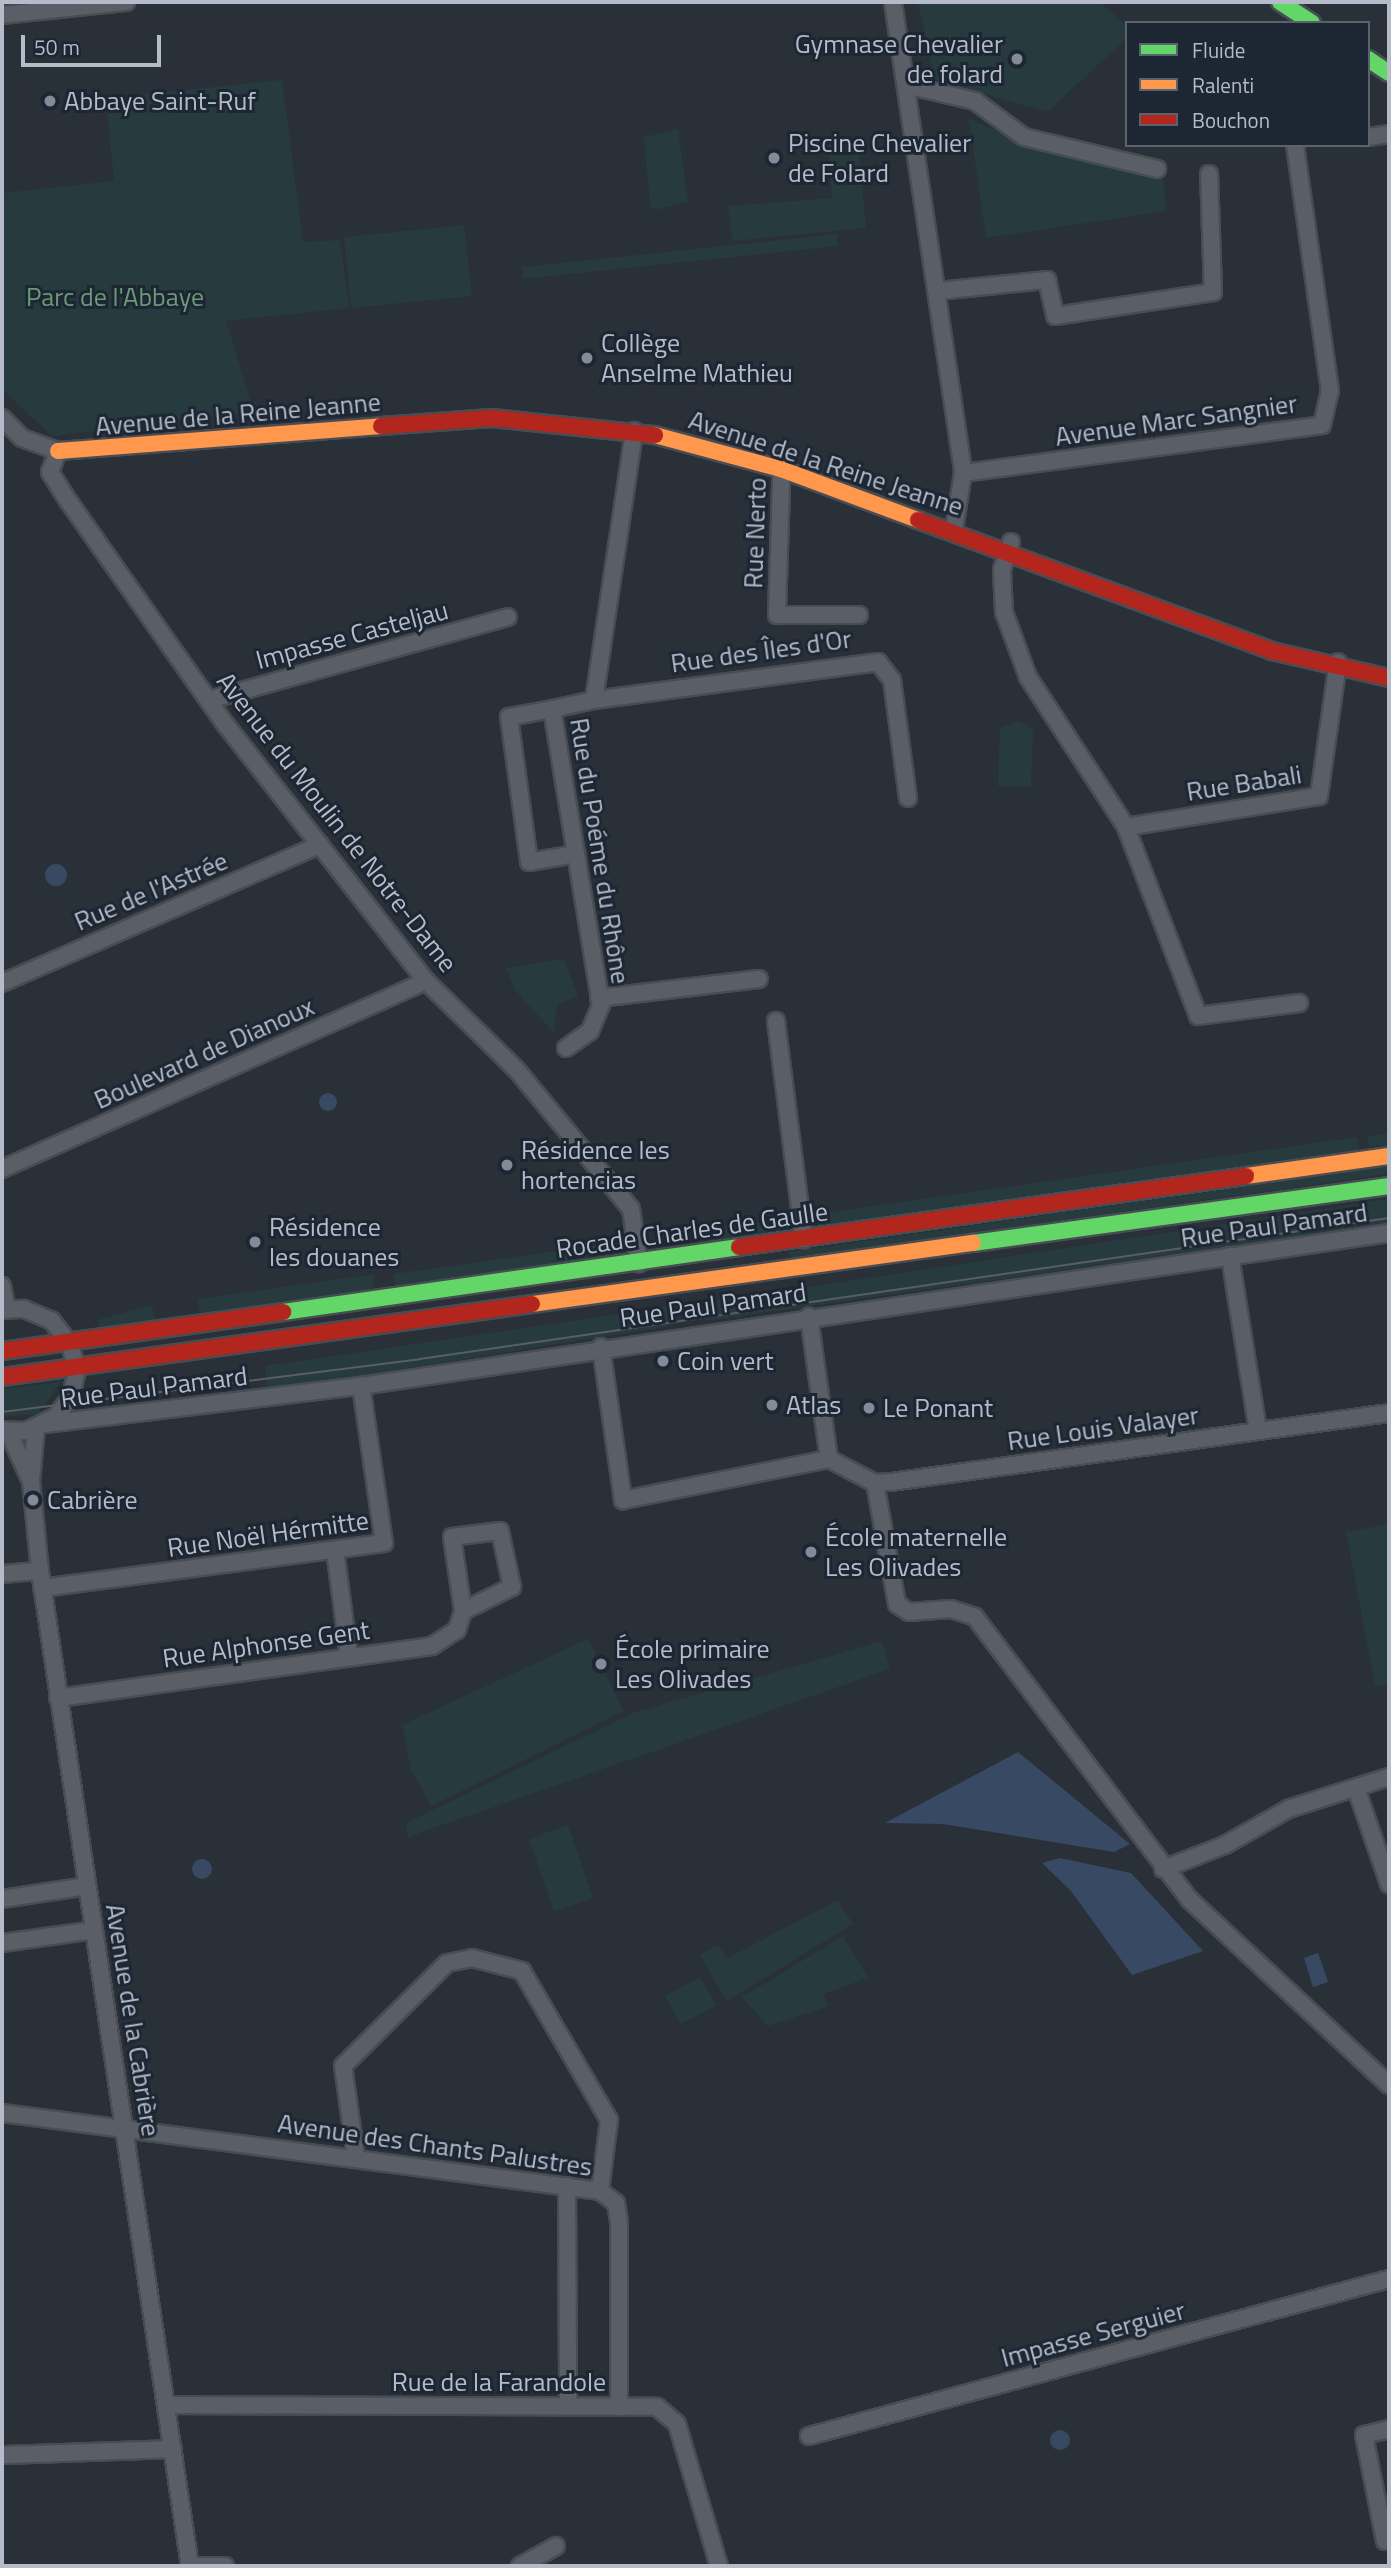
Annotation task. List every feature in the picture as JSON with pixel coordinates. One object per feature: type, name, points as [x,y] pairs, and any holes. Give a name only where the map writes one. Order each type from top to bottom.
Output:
[{"type":"main road","points":[[1280,2],[1303,21]]},
{"type":"main road","points":[[1370,60],[1389,73]]},
{"type":"main road","name":"Avenue de la Reine Jeanne","points":[[58,451],[492,418],[634,431],[782,462],[954,529],[1009,546],[1272,651],[1389,678]]},
{"type":"main road","name":"Rocade Charles de Gaulle","points":[[2,1351],[70,1344],[1389,1156]]},
{"type":"main road","name":"Rocade Charles de Gaulle","points":[[2,1377],[76,1370],[1389,1186]]},
{"type":"street","points":[[2,15],[126,2]]},
{"type":"street","points":[[893,2],[911,86],[963,473],[954,529]]},
{"type":"street","points":[[911,86],[975,101],[1024,138],[1157,169]]},
{"type":"street","points":[[1370,136],[1389,134]]},
{"type":"street","name":"Avenue Marc Sangnier","points":[[963,473],[1322,425],[1330,391],[1298,147]]},
{"type":"street","points":[[938,291],[1047,280],[1055,316],[1213,292],[1209,174]]},
{"type":"street","points":[[2,418],[22,438],[58,451]]},
{"type":"street","name":"Rue du Poéme du Rhône","points":[[566,1048],[590,1031],[599,998],[552,709],[594,700],[634,431]]},
{"type":"street","name":"Avenue du Moulin de Notre-Dame","points":[[58,451],[50,472],[209,700],[426,981],[516,1069],[631,1209],[639,1263]]},
{"type":"street","name":"Rue Nerto","points":[[782,462],[777,615],[859,615]]},
{"type":"street","points":[[1009,546],[1004,612],[1028,677],[1126,827],[1198,1016],[1299,1003]]},
{"type":"street","name":"Impasse Casteljau","points":[[209,700],[508,617]]},
{"type":"street","name":"Rue des Îles d'Or","points":[[594,700],[878,662],[892,680],[908,798]]},
{"type":"street","name":"Rue Babali","points":[[1126,827],[1319,796],[1337,665]]},
{"type":"street","points":[[552,709],[509,717],[529,862],[576,854]]},
{"type":"street","name":"Rue de l'Astrée","points":[[2,983],[320,845]]},
{"type":"street","points":[[599,998],[759,979]]},
{"type":"street","name":"Boulevard de Dianoux","points":[[2,1170],[426,981]]},
{"type":"street","points":[[776,1021],[804,1239]]},
{"type":"street","name":"Rue Paul Pamard","points":[[5,1430],[361,1386],[809,1315],[1389,1233]]},
{"type":"street","points":[[1230,1256],[1258,1431]]},
{"type":"street","points":[[2,1288],[4,1309],[40,1314],[70,1344],[76,1370],[66,1404],[41,1426]]},
{"type":"street","points":[[809,1315],[829,1459]]},
{"type":"street","points":[[601,1347],[623,1500],[829,1459],[875,1483],[897,1604],[909,1612],[951,1609],[975,1617],[1163,1869],[1251,1961],[1389,2085]]},
{"type":"street","name":"Rue Noël Hérmitte","points":[[42,1588],[384,1543],[361,1386]]},
{"type":"street","name":"Rue Louis Valayer","points":[[875,1483],[1389,1413]]},
{"type":"street","name":"Avenue de la Cabrière","points":[[41,1426],[31,1481],[42,1588],[190,2566]]},
{"type":"street","name":"Avenue de la Cabrière","points":[[5,1430],[31,1481]]},
{"type":"street","name":"Rue Alphonse Gent","points":[[58,1698],[432,1646],[457,1630],[463,1611],[452,1537],[500,1531],[512,1587],[463,1611]]},
{"type":"street","points":[[335,1550],[349,1656]]},
{"type":"street","points":[[2,1574],[40,1571]]},
{"type":"street","points":[[1163,1869],[1225,1845],[1288,1809],[1389,1777]]},
{"type":"street","points":[[1356,1788],[1389,1884]]},
{"type":"street","points":[[2,1899],[87,1886]]},
{"type":"street","points":[[2,1943],[94,1930]]},
{"type":"street","points":[[356,2158],[343,2066],[447,1963],[472,1958],[522,1971],[609,2120],[600,2191]]},
{"type":"street","name":"Avenue des Chants Palustres","points":[[2,2113],[600,2191],[617,2203],[619,2223],[619,2407]]},
{"type":"street","points":[[567,2186],[568,2407]]},
{"type":"street","name":"Impasse Serguier","points":[[809,2436],[1389,2279]]},
{"type":"street","name":"Rue de la Farandole","points":[[166,2405],[619,2407],[671,2413],[719,2566]]},
{"type":"street","points":[[1385,2541],[1364,2435],[1389,2429]]},
{"type":"street","points":[[2,2455],[173,2449]]},
{"type":"street","points":[[520,2566],[556,2546]]},
{"type":"street","points":[[190,2566],[225,2566]]},
{"type":"green space","name":"Gymnase Chevalier de folard","points":[[918,2],[1100,2],[1125,24],[1125,40],[1047,112],[935,80]]},
{"type":"green space","name":"Parc de l'Abbaye","points":[[282,80],[303,242],[340,240],[349,308],[226,321],[254,412],[52,436],[2,389],[2,193],[114,181],[106,98]]},
{"type":"green space","points":[[969,119],[1024,142],[1162,176],[1167,211],[986,238]]},
{"type":"green space","points":[[678,129],[688,202],[655,210],[650,206],[644,137]]},
{"type":"green space","points":[[858,144],[866,228],[732,241],[728,206],[832,198],[828,145]]},
{"type":"green space","points":[[464,225],[472,296],[351,308],[344,237]]},
{"type":"green space","points":[[837,234],[838,246],[523,279],[522,267]]},
{"type":"green space","points":[[1019,721],[1033,730],[1031,787],[998,786],[1000,728]]},
{"type":"green space","points":[[564,959],[578,997],[558,1004],[553,1032],[516,991],[506,968]]},
{"type":"green space","points":[[1389,1133],[1389,1144],[1369,1147],[1367,1136]]},
{"type":"green space","points":[[1357,1137],[1359,1150],[819,1226],[810,1215]]},
{"type":"green space","points":[[1389,1166],[1389,1174],[790,1259],[788,1252]]},
{"type":"green space","points":[[1389,1199],[1389,1224],[706,1321],[703,1303]]},
{"type":"green space","points":[[794,1218],[788,1230],[698,1243],[697,1231]]},
{"type":"green space","points":[[633,1240],[628,1253],[396,1287],[393,1274]]},
{"type":"green space","points":[[375,1274],[374,1289],[200,1313],[198,1299]]},
{"type":"green space","points":[[152,1305],[155,1319],[100,1327],[97,1320]]},
{"type":"green space","points":[[673,1306],[676,1325],[267,1391],[265,1366]]},
{"type":"green space","points":[[61,1382],[38,1414],[2,1417],[2,1389]]},
{"type":"green space","points":[[1389,1524],[1389,1684],[1375,1686],[1346,1532]]},
{"type":"green space","points":[[588,1639],[624,1711],[431,1806],[411,1770],[402,1725]]},
{"type":"green space","points":[[882,1641],[890,1669],[408,1837],[406,1823],[633,1713]]},
{"type":"green space","points":[[568,1825],[593,1898],[554,1911],[529,1839]]},
{"type":"green space","points":[[838,1900],[853,1924],[727,2001],[700,1955],[718,1945],[727,1958]]},
{"type":"green space","points":[[843,1936],[868,1978],[823,1994],[829,2006],[768,2026],[742,1997]]},
{"type":"green space","points":[[700,1977],[717,2005],[681,2024],[665,1996]]},
{"type":"water","points":[[56,864],[64,867],[67,875],[64,883],[56,886],[48,883],[45,875],[48,867]]},
{"type":"water","points":[[328,1093],[334,1096],[337,1102],[334,1108],[328,1111],[322,1108],[319,1102],[322,1096]]},
{"type":"water","points":[[1018,1752],[1130,1844],[1114,1852],[943,1824],[885,1823]]},
{"type":"water","points":[[1060,1858],[1131,1873],[1203,1951],[1132,1975],[1071,1891],[1042,1863]]},
{"type":"water","points":[[202,1859],[209,1862],[212,1869],[209,1876],[202,1879],[195,1876],[192,1869],[195,1862]]},
{"type":"water","points":[[1318,1953],[1328,1982],[1313,1987],[1304,1958]]},
{"type":"water","points":[[1060,2430],[1067,2433],[1070,2440],[1067,2447],[1060,2450],[1053,2447],[1050,2440],[1053,2433]]},
{"type":"tram line","points":[[2,1412],[420,1359],[1389,1218]]},
{"type":"traffic: fast","points":[[1280,2],[1309,21]]},
{"type":"traffic: fast","points":[[1370,60],[1389,73]]},
{"type":"traffic: fast","points":[[973,1243],[1389,1186]]},
{"type":"traffic: fast","points":[[283,1312],[739,1247]]},
{"type":"traffic: slow","points":[[58,451],[381,426]]},
{"type":"traffic: slow","points":[[655,435],[781,469],[918,520]]},
{"type":"traffic: slow","points":[[1246,1176],[1389,1156]]},
{"type":"traffic: slow","points":[[532,1304],[973,1243]]},
{"type":"traffic: jam","points":[[381,426],[492,418],[655,435]]},
{"type":"traffic: jam","points":[[918,520],[1272,651],[1389,678]]},
{"type":"traffic: jam","points":[[739,1247],[1246,1176]]},
{"type":"traffic: jam","points":[[2,1377],[532,1304]]},
{"type":"traffic: jam","points":[[2,1351],[283,1312]]},
{"type":"place","name":"Gymnase Chevalier de folard","points":[[1017,59]]},
{"type":"place","name":"Abbaye Saint-Ruf","points":[[50,101]]},
{"type":"place","name":"Piscine Chevalier de Folard","points":[[774,158]]},
{"type":"place","name":"Collège Anselme Mathieu","points":[[587,358]]},
{"type":"place","name":"Résidence les hortencias","points":[[507,1165]]},
{"type":"place","name":"Résidence les douanes","points":[[255,1242]]},
{"type":"place","name":"Coin vert","points":[[663,1361]]},
{"type":"place","name":"Atlas","points":[[772,1405]]},
{"type":"place","name":"Le Ponant","points":[[869,1408]]},
{"type":"place","name":"Cabrière","points":[[33,1500]]},
{"type":"place","name":"École maternelle Les Olivades","points":[[811,1552]]},
{"type":"place","name":"École primaire Les Olivades","points":[[601,1664]]}]
